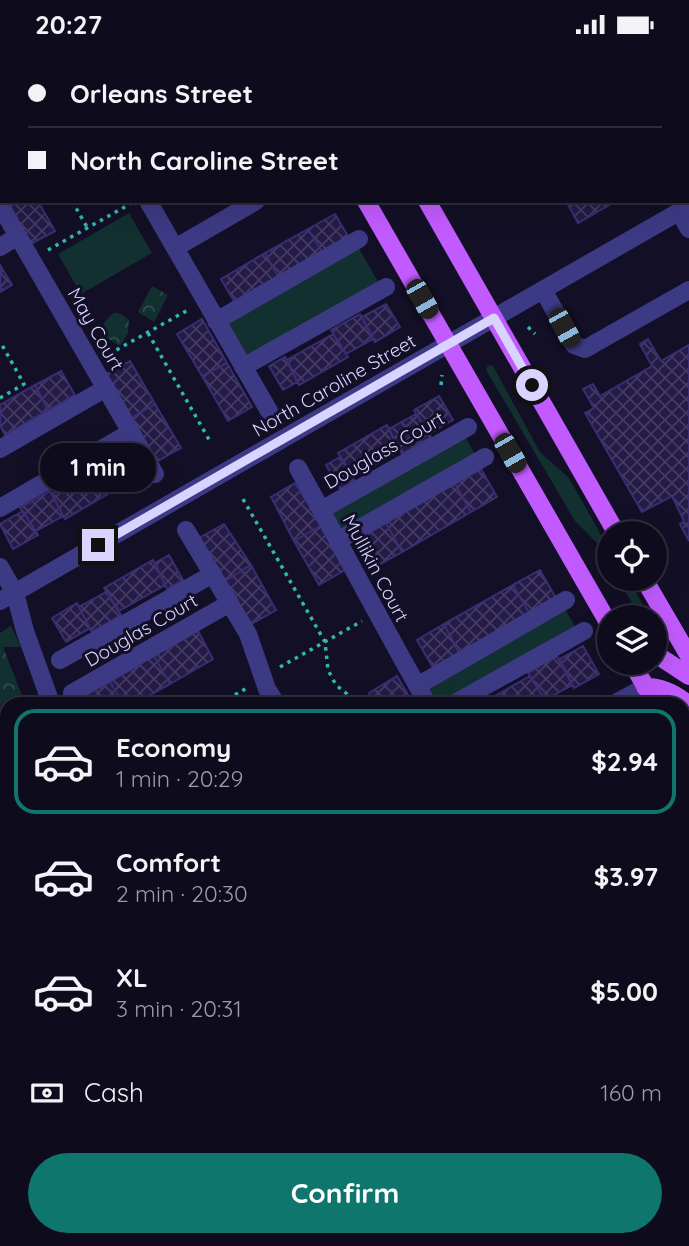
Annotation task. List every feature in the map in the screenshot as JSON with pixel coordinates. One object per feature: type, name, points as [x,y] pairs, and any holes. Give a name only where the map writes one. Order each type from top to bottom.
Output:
[{"type":"main road","points":[[367,203],[598,605]]},
{"type":"main road","points":[[428,203],[610,521]]},
{"type":"main road","points":[[561,541],[610,605]]},
{"type":"main road","points":[[651,591],[689,656]]},
{"type":"main road","points":[[667,662],[689,676]]},
{"type":"main road","points":[[638,675],[651,697]]},
{"type":"main road","points":[[645,687],[657,687],[678,697]]},
{"type":"street","points":[[149,203],[269,411]]},
{"type":"street","points":[[174,248],[253,203]]},
{"type":"street","name":"May Court","points":[[0,205],[155,474]]},
{"type":"street","points":[[684,209],[689,229]]},
{"type":"street","name":"North Caroline Street","points":[[7,597],[684,209]]},
{"type":"street","points":[[0,247],[18,236]]},
{"type":"street","points":[[216,321],[359,239]]},
{"type":"street","points":[[243,367],[386,286]]},
{"type":"street","points":[[543,290],[574,345],[579,349],[585,349],[689,290]]},
{"type":"street","points":[[0,449],[106,388]]},
{"type":"street","name":"Douglass Court","points":[[321,510],[468,427]]},
{"type":"street","points":[[0,508],[131,432]]},
{"type":"street","points":[[339,540],[485,457]]},
{"type":"street","name":"Mullikin Court","points":[[298,468],[339,540],[375,614],[423,697]]},
{"type":"street","points":[[187,530],[248,634],[273,697]]},
{"type":"street","points":[[0,567],[7,597],[25,631],[49,697]]},
{"type":"street","name":"Douglas Court","points":[[60,660],[213,574]]},
{"type":"street","points":[[417,686],[566,600]]},
{"type":"street","name":"Douglas Court","points":[[72,693],[230,603]]},
{"type":"street","points":[[466,697],[584,631]]},
{"type":"street","points":[[627,697],[645,687]]},
{"type":"path","points":[[73,203],[87,227]]},
{"type":"path","points":[[31,260],[131,203]]},
{"type":"path","points":[[92,363],[204,300]]},
{"type":"path","points":[[148,333],[211,443]]},
{"type":"path","points":[[0,398],[24,384],[2,345]]},
{"type":"path","points":[[441,385],[442,375]]},
{"type":"path","points":[[243,499],[325,642],[328,670],[336,685],[349,697]]},
{"type":"path","points":[[230,697],[375,614]]},
{"type":"green space","points":[[129,213],[152,253],[81,294],[58,254]]},
{"type":"green space","points":[[357,245],[380,285],[244,364],[220,323]]},
{"type":"green space","points":[[152,286],[168,295],[154,322],[138,312]]},
{"type":"green space","points":[[114,313],[119,313],[129,320],[128,333],[120,346],[102,335],[105,322]]},
{"type":"green space","points":[[488,365],[493,366],[540,452],[569,478],[597,528],[597,543],[575,521],[486,370]]},
{"type":"green space","points":[[463,433],[477,458],[342,535],[328,510]]},
{"type":"green space","points":[[625,591],[635,591],[643,605],[633,605]]},
{"type":"green space","points":[[563,605],[578,632],[461,697],[425,697],[419,686]]},
{"type":"green space","points":[[11,626],[21,647],[3,647],[23,697],[0,697],[0,633]]},
{"type":"building","points":[[7,203],[39,203],[55,231],[31,244]]},
{"type":"building","points":[[567,203],[608,203],[609,205],[578,223]]},
{"type":"building","points":[[335,214],[349,238],[323,253],[308,229]]},
{"type":"building","points":[[308,229],[323,253],[279,278],[265,253]]},
{"type":"building","points":[[265,253],[279,278],[235,303],[221,279]]},
{"type":"building","points":[[0,265],[12,285],[0,292]]},
{"type":"building","points":[[386,304],[400,327],[375,342],[362,317]]},
{"type":"building","points":[[360,314],[373,339],[346,354],[331,330]]},
{"type":"building","points":[[202,319],[227,363],[202,376],[177,334]]},
{"type":"building","points":[[333,334],[348,357],[299,385],[287,360]]},
{"type":"building","points":[[648,339],[661,361],[689,345],[689,541],[680,524],[684,521],[672,496],[642,512],[585,413],[594,408],[583,389],[593,384],[600,396],[652,366],[640,344]]},
{"type":"building","points":[[285,357],[297,382],[283,390],[269,366]]},
{"type":"building","points":[[130,361],[155,404],[131,418],[106,374]]},
{"type":"building","points":[[227,363],[252,407],[228,421],[202,376]]},
{"type":"building","points":[[61,371],[75,395],[48,410],[35,385]]},
{"type":"building","points":[[35,385],[48,410],[5,435],[0,425],[0,405]]},
{"type":"building","points":[[439,396],[453,420],[429,434],[414,410]]},
{"type":"building","points":[[155,404],[181,448],[156,462],[131,418]]},
{"type":"building","points":[[416,414],[431,437],[402,454],[389,429]]},
{"type":"building","points":[[387,425],[399,451],[354,477],[338,453]]},
{"type":"building","points":[[112,456],[126,479],[111,488],[96,464]]},
{"type":"building","points":[[340,457],[355,481],[340,489],[326,465]]},
{"type":"building","points":[[98,468],[113,491],[65,519],[52,494]]},
{"type":"building","points":[[481,469],[497,497],[471,512],[455,484]]},
{"type":"building","points":[[295,483],[322,525],[294,541],[271,497]]},
{"type":"building","points":[[455,484],[471,512],[402,552],[386,523]]},
{"type":"building","points":[[50,491],[63,516],[36,531],[20,508]]},
{"type":"building","points":[[23,511],[38,535],[13,549],[0,524]]},
{"type":"building","points":[[386,523],[402,552],[375,567],[359,539]]},
{"type":"building","points":[[224,524],[251,565],[223,582],[199,538]]},
{"type":"building","points":[[322,525],[347,569],[319,585],[294,541]]},
{"type":"building","points":[[169,555],[183,580],[167,589],[155,563]]},
{"type":"building","points":[[153,560],[165,585],[119,611],[104,588]]},
{"type":"building","points":[[251,565],[276,610],[248,626],[223,582]]},
{"type":"building","points":[[540,570],[556,598],[529,613],[513,585]]},
{"type":"building","points":[[513,585],[529,613],[459,653],[444,624]]},
{"type":"building","points":[[106,592],[121,615],[92,632],[79,607]]},
{"type":"building","points":[[77,603],[90,628],[66,642],[52,618]]},
{"type":"building","points":[[444,624],[459,653],[433,668],[417,640]]},
{"type":"building","points":[[198,631],[213,659],[170,684],[154,656]]},
{"type":"building","points":[[583,646],[597,675],[574,688],[560,659]]},
{"type":"building","points":[[154,656],[170,684],[147,697],[119,697],[110,682]]},
{"type":"building","points":[[557,656],[572,685],[550,697],[543,697],[528,673]]},
{"type":"building","points":[[397,676],[409,697],[371,697],[369,693]]},
{"type":"building","points":[[530,676],[543,697],[493,697]]},
{"type":"building","points":[[110,682],[119,697],[83,697]]},
{"type":"route","points":[[98,545],[494,318],[532,385]]}]
